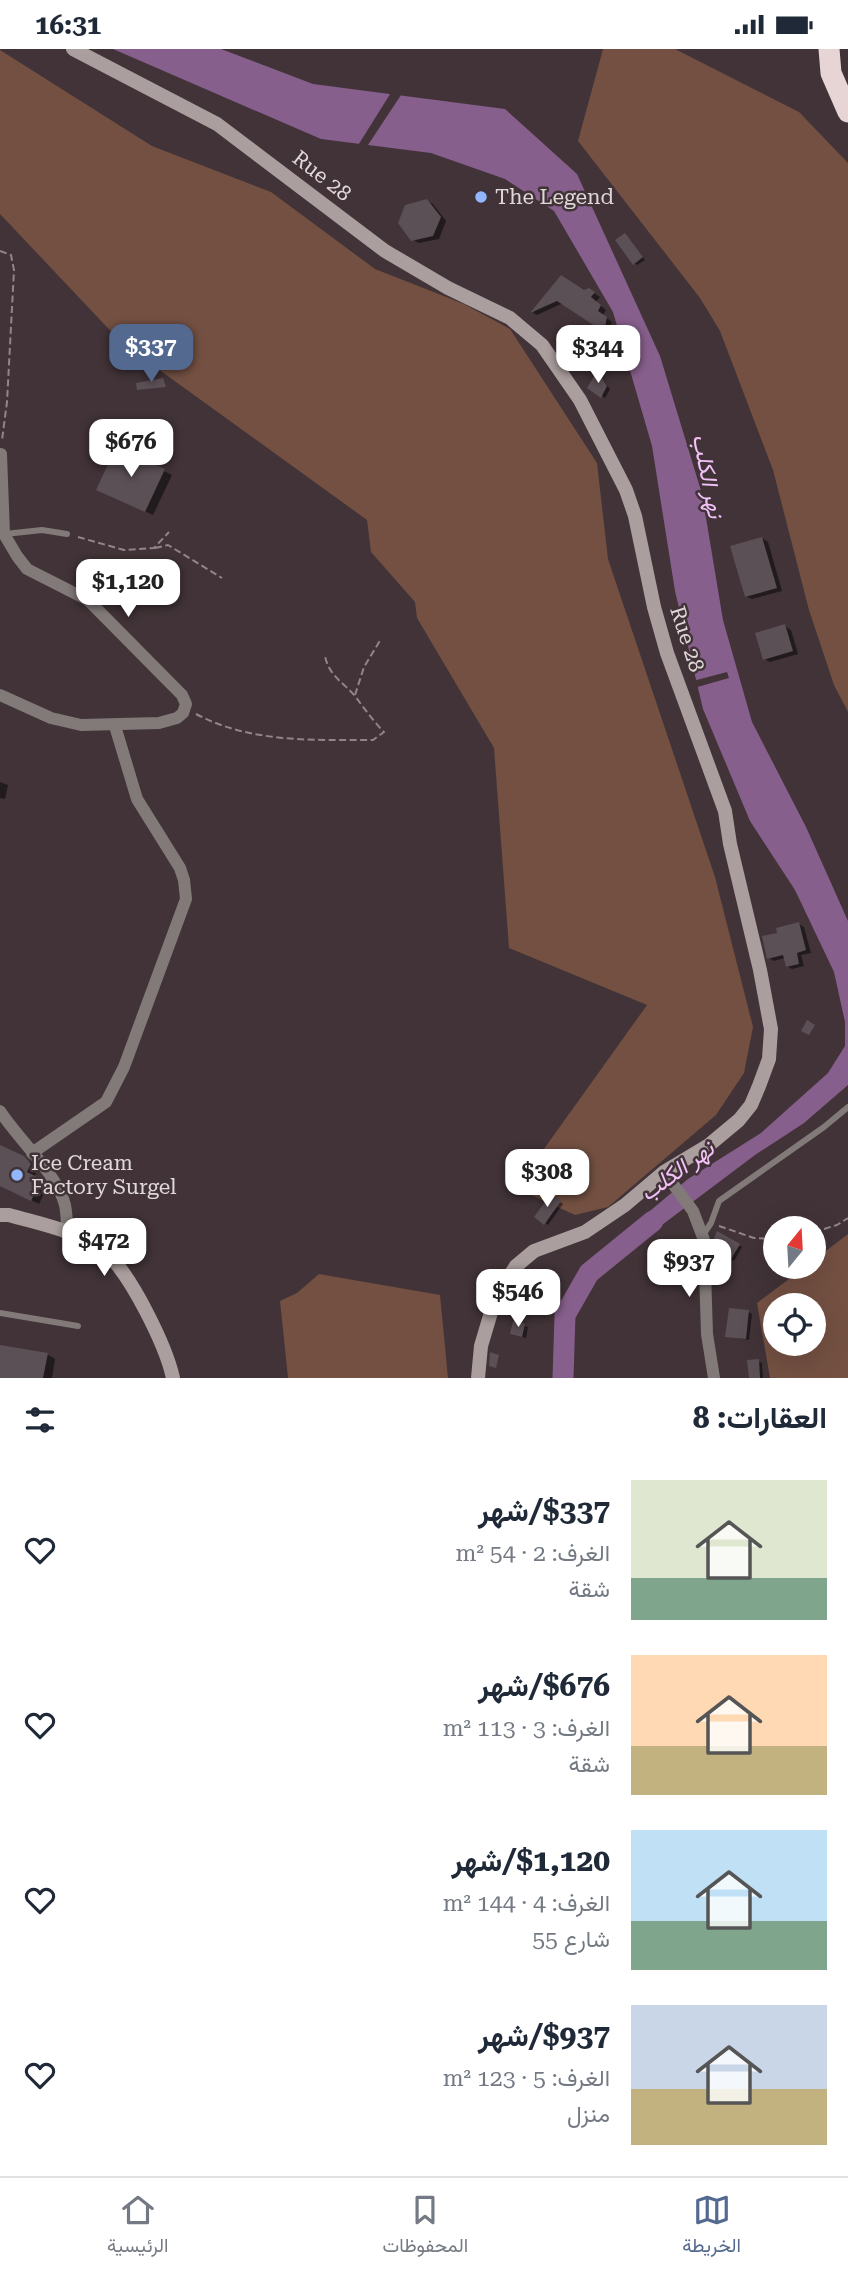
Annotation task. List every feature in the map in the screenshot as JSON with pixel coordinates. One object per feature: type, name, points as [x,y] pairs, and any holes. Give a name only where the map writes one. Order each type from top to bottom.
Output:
[{"type":"highway","points":[[829,49],[831,73],[848,112]]},
{"type":"street","name":"Rue 28","points":[[74,49],[217,124],[385,251],[448,288],[510,318],[542,345],[562,372],[598,433],[626,490],[635,516],[654,607],[667,653],[725,811],[771,1029],[769,1059],[751,1104],[739,1120],[709,1146],[664,1172],[625,1205],[585,1232],[534,1251],[516,1266],[503,1284],[492,1309],[481,1346],[478,1378]]},
{"type":"street","points":[[0,695],[51,718],[82,725],[115,726],[168,721],[180,716],[186,704],[182,695],[88,600],[27,569],[4,534],[1,454]]},
{"type":"street","points":[[32,1153],[106,1103],[124,1067],[186,899],[180,867],[137,799],[115,726]]},
{"type":"street","points":[[0,1111],[62,1195],[66,1206],[67,1233]]},
{"type":"street","points":[[664,1172],[693,1211],[703,1235],[706,1334],[714,1378]]},
{"type":"street","points":[[0,1215],[67,1233],[97,1247],[116,1264],[138,1296],[170,1364],[173,1378]]},
{"type":"lane","points":[[4,534],[42,530],[66,534]]},
{"type":"lane","points":[[703,1235],[712,1223],[719,1201],[848,1107]]},
{"type":"lane","points":[[0,1313],[78,1327]]},
{"type":"path","points":[[0,251],[11,255],[14,269],[8,402],[1,454]]},
{"type":"path","points":[[154,548],[169,532]]},
{"type":"path","points":[[66,534],[124,550],[168,545],[222,578]]},
{"type":"path","points":[[354,696],[363,667],[382,639]]},
{"type":"path","points":[[185,709],[222,726],[263,737],[373,740],[384,732],[354,696],[336,680],[327,666],[325,656]]},
{"type":"path","points":[[826,1228],[848,1218]]},
{"type":"path","points":[[712,1223],[754,1238],[763,1238]]},
{"type":"shaded area","points":[[113,49],[221,49],[313,84],[505,109],[577,174],[660,356],[702,494],[723,620],[752,722],[806,827],[848,921],[848,1085],[804,1123],[755,1155],[638,1243],[626,1231],[688,1179],[761,1133],[828,1073],[845,1046],[845,1022],[834,972],[795,890],[750,821],[703,709],[675,591],[652,446],[613,312],[554,211],[505,179],[431,153],[321,139]]},
{"type":"shaded area","points":[[603,49],[675,49],[799,112],[848,163],[848,712],[834,685],[809,610],[773,470],[720,331],[700,298],[578,141]]},
{"type":"shaded area","points":[[0,50],[152,146],[271,192],[375,269],[464,304],[510,329],[597,463],[608,559],[715,877],[753,1027],[744,1073],[716,1115],[608,1207],[575,1215],[516,1188],[647,1005],[509,948],[494,748],[417,618],[415,602],[371,552],[367,520],[122,343],[0,214]]},
{"type":"shaded area","points":[[848,1234],[848,1378],[770,1378],[766,1356],[826,1356],[826,1293],[770,1293],[789,1279],[826,1279],[826,1251]]},
{"type":"shaded area","points":[[319,1274],[440,1295],[448,1378],[288,1378],[280,1301],[297,1293]]},
{"type":"shaded area","points":[[763,1298],[763,1338],[757,1303]]},
{"type":"pier","points":[[392,91],[401,95],[366,148],[357,147]]},
{"type":"pier","points":[[727,672],[729,678],[694,688],[693,681]]},
{"type":"building","points":[[427,199],[441,217],[433,236],[411,241],[398,223],[405,205]]},
{"type":"building","points":[[625,233],[643,257],[633,265],[615,240]]},
{"type":"building","points":[[561,275],[584,290],[589,288],[595,292],[591,297],[601,305],[598,311],[607,317],[604,332],[557,301],[530,313]]},
{"type":"building","points":[[597,371],[607,386],[601,398],[587,388]]},
{"type":"building","points":[[163,378],[166,387],[137,390],[136,383]]},
{"type":"building","points":[[116,447],[165,469],[145,512],[96,490]]},
{"type":"building","points":[[762,537],[777,588],[745,597],[730,546]]},
{"type":"building","points":[[785,624],[793,651],[763,660],[755,633]]},
{"type":"building","points":[[799,922],[806,950],[797,953],[799,964],[786,967],[783,955],[767,959],[762,936],[777,933],[776,928]]},
{"type":"building","points":[[807,1020],[815,1025],[809,1035],[801,1031]]},
{"type":"building","name":"Ice Cream Factory Surgel","points":[[0,1145],[24,1156],[31,1164],[27,1172],[41,1179],[31,1201],[0,1186]]},
{"type":"building","points":[[551,1194],[561,1201],[544,1225],[534,1217]]},
{"type":"building","points":[[717,1231],[740,1244],[730,1261],[713,1251],[713,1240]]},
{"type":"building","points":[[729,1308],[749,1310],[746,1339],[725,1337]]},
{"type":"building","points":[[513,1321],[525,1324],[522,1337],[510,1334]]},
{"type":"building","points":[[0,1345],[48,1353],[43,1378],[0,1378]]},
{"type":"building","points":[[490,1352],[499,1355],[496,1368],[489,1366]]},
{"type":"building","points":[[759,1359],[760,1378],[749,1378],[747,1360]]},
{"type":"waterway","name":"نهر الكلب","points":[[563,1378],[565,1315],[589,1273],[653,1221]]},
{"type":"place","name":"The Legend","points":[[481,197]]},
{"type":"place","name":"Ice Cream Factory Surgel","points":[[17,1175]]}]
